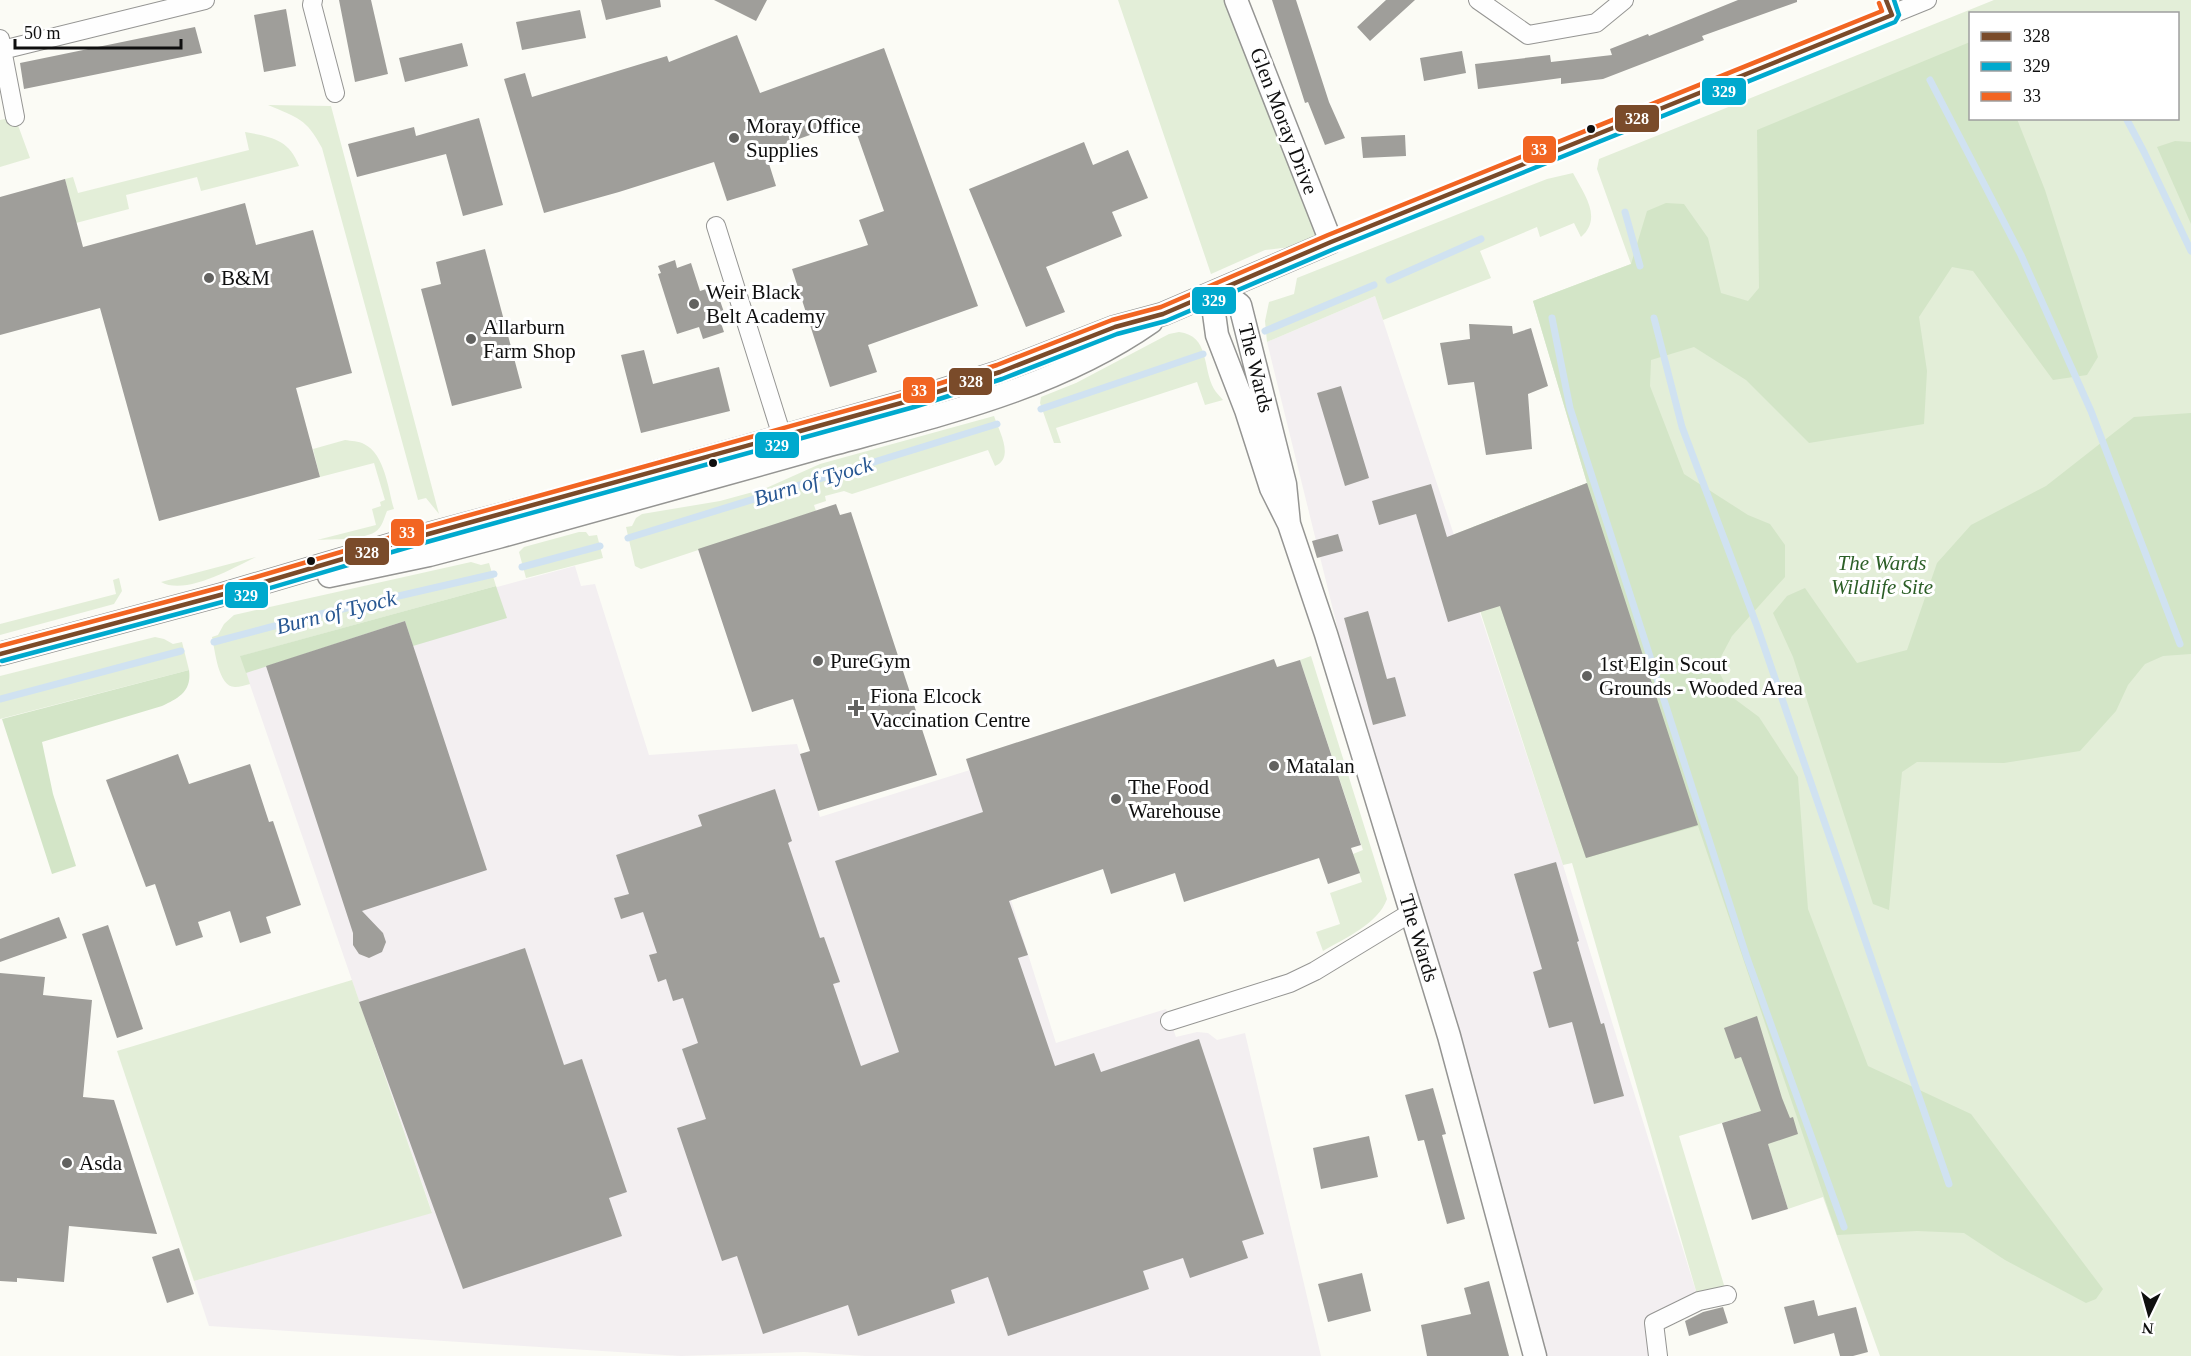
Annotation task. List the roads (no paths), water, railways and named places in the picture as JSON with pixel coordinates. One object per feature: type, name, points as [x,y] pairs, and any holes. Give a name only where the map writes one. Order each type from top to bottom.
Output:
[{"type":"street","points":[[313,0],[312,5],[334,93]]},
{"type":"street","name":"Glen Moray Drive","points":[[1236,0],[1331,242]]},
{"type":"street","points":[[1478,0],[1528,35],[1596,24],[1624,0]]},
{"type":"street","points":[[0,654],[224,594],[414,538],[785,447],[912,400],[989,376],[1115,327],[1172,310],[1889,7],[1927,0]]},
{"type":"street","points":[[15,117],[1,44],[194,1]]},
{"type":"street","points":[[716,226],[785,447]]},
{"type":"street","points":[[1240,305],[1243,291],[1250,278]]},
{"type":"street","name":"The Wards","points":[[1289,524],[1285,484],[1240,305],[1220,290],[1213,306],[1215,324],[1271,488],[1289,524],[1326,634],[1412,912],[1449,1036],[1534,1356]]},
{"type":"street","points":[[1172,310],[1204,315],[1215,324]]},
{"type":"street","points":[[1170,1021],[1307,975],[1412,912]]},
{"type":"street","points":[[1658,1356],[1654,1323],[1699,1301],[1727,1295]]},
{"type":"waterway","points":[[1930,80],[2021,255],[2091,411],[2180,644]]},
{"type":"waterway","points":[[2127,120],[2191,251]]},
{"type":"waterway","points":[[1625,212],[1640,266]]},
{"type":"waterway","name":"Burn of Tyock","points":[[1389,280],[1481,239]]},
{"type":"waterway","name":"Burn of Tyock","points":[[1265,331],[1374,285]]},
{"type":"waterway","points":[[1552,318],[1570,408],[1747,958],[1844,1227]]},
{"type":"waterway","points":[[1654,318],[1682,427],[1757,626],[1949,1184]]},
{"type":"waterway","name":"Burn of Tyock","points":[[1041,409],[1203,354]]},
{"type":"waterway","name":"Burn of Tyock","points":[[628,538],[997,424]]},
{"type":"waterway","name":"Burn of Tyock","points":[[522,567],[600,546]]},
{"type":"waterway","name":"Burn of Tyock","points":[[214,642],[312,616],[494,574]]},
{"type":"waterway","name":"Burn of Tyock","points":[[0,699],[181,651]]},
{"type":"place","name":"Moray Office Supplies","points":[[734,138]]},
{"type":"place","name":"B&M","points":[[209,278]]},
{"type":"place","name":"Weir Black Belt Academy","points":[[694,304]]},
{"type":"place","name":"Allarburn Farm Shop","points":[[471,339]]},
{"type":"place","name":"PureGym","points":[[818,661]]},
{"type":"place","name":"1st Elgin Scout Grounds - Wooded Area","points":[[1587,676]]},
{"type":"place","name":"Fiona Elcock Vaccination Centre","points":[[856,708]]},
{"type":"place","name":"Matalan","points":[[1274,766]]},
{"type":"place","name":"The Food Warehouse","points":[[1116,799]]},
{"type":"place","name":"Asda","points":[[67,1163]]},
{"type":"park label","name":"The Wards Wildlife Site","points":[[1882,575]]}]
